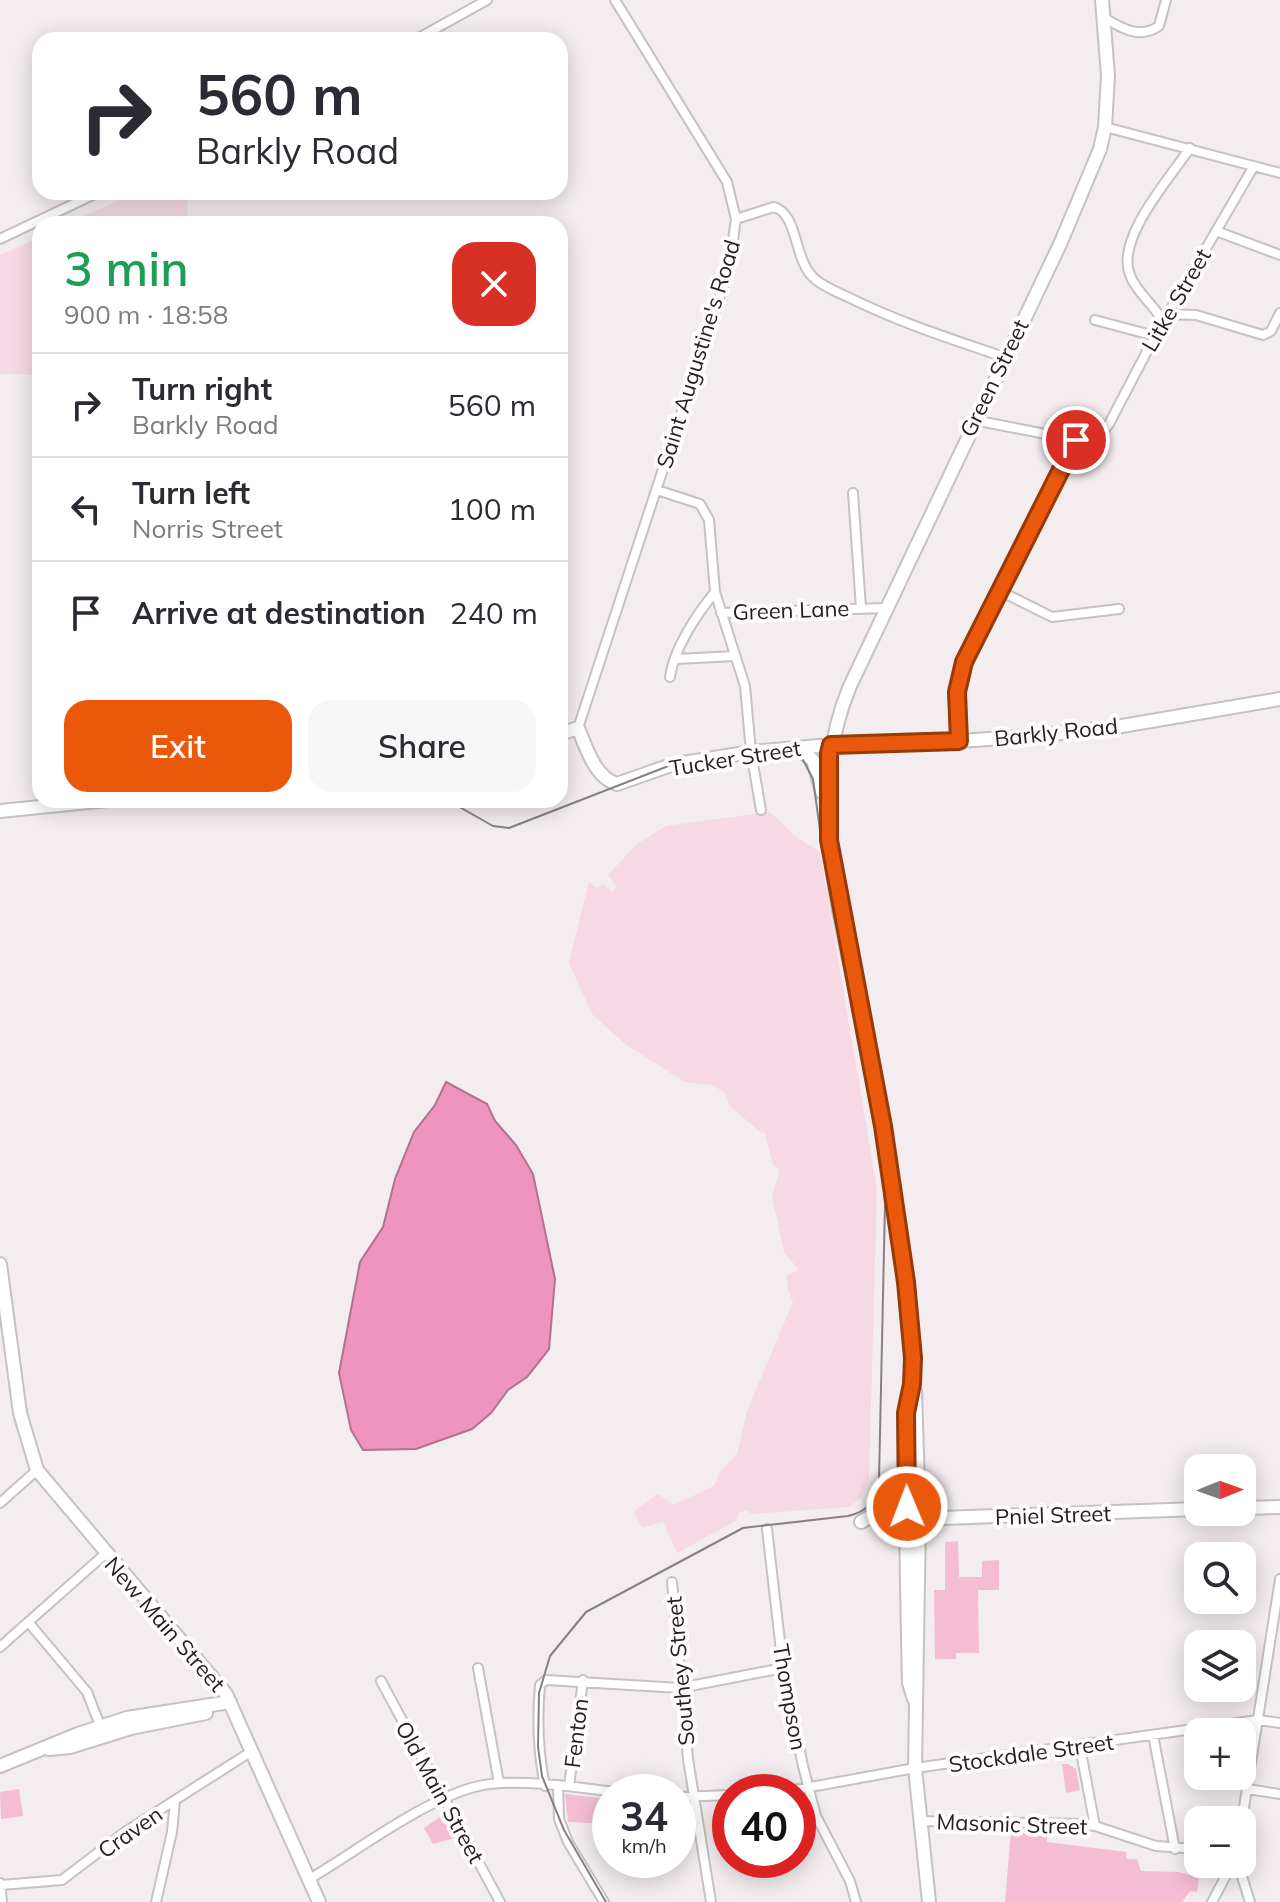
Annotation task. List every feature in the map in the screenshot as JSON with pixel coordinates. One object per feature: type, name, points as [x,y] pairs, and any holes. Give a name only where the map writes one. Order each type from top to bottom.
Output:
[{"type":"street","points":[[428,32],[475,3],[487,0]]},
{"type":"street","name":"Saint Augustine's Road","points":[[578,728],[729,268],[736,219],[727,182],[615,0]]},
{"type":"street","name":"Green Street","points":[[828,831],[827,784],[831,745],[842,704],[889,608],[973,420],[1061,242],[1100,149],[1105,127],[1108,76],[1102,0]]},
{"type":"street","points":[[1105,18],[1140,33],[1151,32],[1159,26],[1166,0]]},
{"type":"street","points":[[1105,127],[1280,173]]},
{"type":"street","points":[[1190,148],[1137,228],[1126,251],[1126,263],[1133,283],[1165,318],[1196,315],[1263,335],[1271,331],[1280,313]]},
{"type":"street","name":"Litke Street","points":[[1076,440],[1100,435],[1109,424],[1165,318],[1254,166]]},
{"type":"street","points":[[48,216],[82,200]]},
{"type":"street","points":[[736,219],[774,207],[780,208],[789,219],[800,258],[815,279],[900,321],[1004,357]]},
{"type":"street","points":[[0,239],[32,224]]},
{"type":"street","points":[[1216,231],[1280,255]]},
{"type":"street","points":[[1095,320],[1155,336]]},
{"type":"street","points":[[959,741],[959,679],[1076,440],[973,420]]},
{"type":"street","points":[[657,490],[700,504],[705,509],[715,592],[745,686],[751,752],[761,810]]},
{"type":"street","name":"Green Lane","points":[[853,493],[861,608]]},
{"type":"street","points":[[1000,591],[1052,617],[1119,609]]},
{"type":"street","points":[[670,677],[701,611],[715,592]]},
{"type":"street","name":"Green Lane","points":[[721,613],[889,608]]},
{"type":"street","points":[[676,659],[735,656]]},
{"type":"street","name":"Barkly Road","points":[[831,745],[959,741],[1116,727],[1280,699]]},
{"type":"street","points":[[568,731],[578,728]]},
{"type":"street","name":"Tucker Street","points":[[578,728],[598,770],[617,784],[671,765],[751,752],[831,745]]},
{"type":"street","points":[[796,748],[813,760],[817,769],[902,1244],[912,1340],[912,1384],[906,1413],[907,1466],[913,1519]]},
{"type":"street","points":[[0,811],[32,808]]},
{"type":"street","points":[[0,1264],[20,1413],[37,1470],[0,1503]]},
{"type":"street","points":[[912,1384],[916,1401],[913,1519],[918,1682],[914,1699],[915,1768],[929,1902]]},
{"type":"street","points":[[861,1522],[883,1511],[893,1501],[907,1466]]},
{"type":"street","name":"New Main Street","points":[[37,1470],[105,1554],[219,1684],[311,1878],[319,1902]]},
{"type":"street","points":[[1256,1508],[1280,1507]]},
{"type":"street","name":"Pniel Street","points":[[913,1519],[1184,1509]]},
{"type":"street","name":"Thompson","points":[[767,1529],[783,1668],[805,1774]]},
{"type":"street","points":[[0,1647],[105,1554]]},
{"type":"street","points":[[1256,1733],[1280,1579]]},
{"type":"street","name":"Southey Street","points":[[672,1582],[680,1688],[691,1774]]},
{"type":"street","points":[[29,1623],[87,1692],[102,1732]]},
{"type":"street","points":[[478,1668],[499,1783]]},
{"type":"street","points":[[545,1786],[539,1747],[540,1685],[550,1678],[680,1688],[783,1668]]},
{"type":"street","name":"Fenton","points":[[569,1786],[583,1680]]},
{"type":"street","name":"Old Main Street","points":[[381,1681],[500,1902]]},
{"type":"street","points":[[0,1766],[46,1749],[70,1747],[102,1732],[231,1705]]},
{"type":"street","name":"Stockdale Street","points":[[816,1787],[915,1768],[1258,1720],[1280,1723]]},
{"type":"street","points":[[1153,1735],[1175,1849]]},
{"type":"street","points":[[1080,1747],[1095,1826]]},
{"type":"street","name":"Craven","points":[[0,1884],[62,1880],[125,1832],[252,1751]]},
{"type":"street","points":[[311,1878],[368,1842],[468,1788],[499,1783],[592,1789]]},
{"type":"street","points":[[558,1786],[559,1819],[568,1842],[604,1902]]},
{"type":"street","points":[[1254,1790],[1280,1794]]},
{"type":"street","points":[[156,1902],[172,1832],[175,1801]]},
{"type":"street","name":"Southey Street","points":[[696,1809],[711,1902]]},
{"type":"street","name":"Thompson","points":[[816,1813],[850,1881],[856,1902]]},
{"type":"street","name":"Masonic Street","points":[[920,1821],[1095,1826],[1147,1844],[1184,1849]]},
{"type":"street","points":[[1212,1902],[1225,1878]]},
{"type":"street","points":[[1242,1878],[1250,1902]]},
{"type":"street","points":[[0,1884],[2,1902]]},
{"type":"shaded area","points":[[120,200],[187,200],[188,216],[84,216]]},
{"type":"shaded area","points":[[32,241],[32,375],[0,374],[0,255]]},
{"type":"shaded area","points":[[770,812],[796,837],[820,852],[877,1189],[869,1479],[861,1498],[849,1507],[752,1514],[746,1510],[739,1513],[736,1521],[677,1553],[663,1522],[642,1528],[634,1511],[658,1494],[674,1505],[714,1486],[720,1472],[737,1454],[747,1411],[793,1302],[787,1275],[799,1270],[784,1252],[772,1197],[780,1170],[773,1165],[765,1133],[730,1106],[724,1092],[712,1085],[685,1082],[625,1044],[592,1014],[569,963],[589,881],[596,888],[604,884],[612,892],[617,886],[608,875],[638,843],[666,826]]},
{"type":"shaded area","points":[[446,1082],[487,1104],[495,1121],[516,1145],[533,1174],[555,1279],[549,1349],[527,1377],[508,1390],[491,1413],[472,1429],[416,1449],[363,1450],[351,1430],[339,1373],[360,1262],[383,1227],[395,1179],[414,1132],[435,1105]]},
{"type":"building","points":[[958,1541],[959,1577],[982,1577],[982,1561],[999,1560],[999,1590],[978,1590],[979,1653],[956,1653],[956,1659],[935,1659],[934,1590],[945,1590],[945,1542]]},
{"type":"building","points":[[1062,1764],[1076,1769],[1080,1790],[1066,1793]]},
{"type":"building","points":[[19,1789],[23,1816],[1,1819],[0,1792]]},
{"type":"building","points":[[565,1794],[592,1797],[592,1823],[568,1822]]},
{"type":"building","points":[[443,1815],[455,1838],[433,1844],[424,1828]]},
{"type":"building","points":[[1011,1830],[1048,1830],[1047,1842],[1126,1852],[1127,1859],[1137,1859],[1141,1871],[1179,1872],[1184,1874],[1184,1878],[1199,1878],[1197,1892],[1190,1891],[1182,1902],[1005,1902]]},
{"type":"tram line","points":[[568,805],[671,765],[764,751],[787,751],[802,758],[813,779],[823,852],[882,1164],[885,1204],[879,1480],[874,1499],[861,1512],[848,1516],[743,1528],[586,1612],[550,1656],[539,1693],[538,1747],[542,1776],[564,1830],[606,1902]]},
{"type":"tram line","points":[[461,808],[493,826],[509,828],[560,808]]},
{"type":"route","points":[[907,1507],[906,1413],[913,1358],[906,1282],[883,1126],[829,840],[829,753],[831,745],[959,741],[957,692],[964,662],[1076,440]]}]
